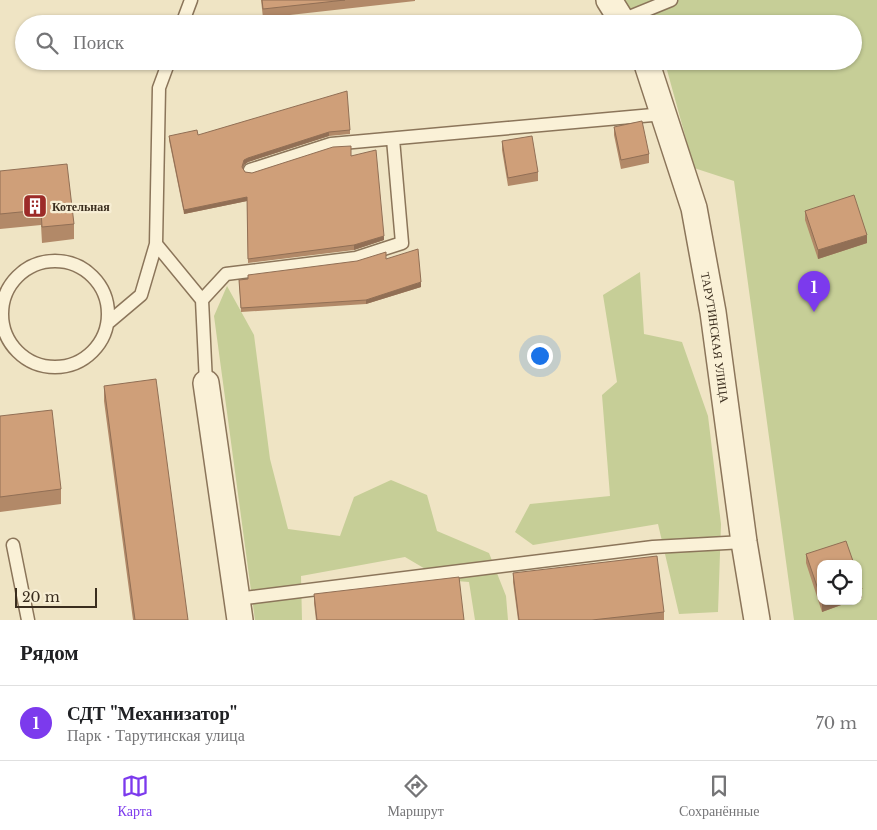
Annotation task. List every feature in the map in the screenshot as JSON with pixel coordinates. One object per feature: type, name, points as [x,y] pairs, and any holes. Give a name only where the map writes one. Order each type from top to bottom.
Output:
[{"type":"street","name":"ТАРУТИНСКАЯ УЛИЦА","points":[[649,70],[694,208],[713,312],[744,542],[757,620]]},
{"type":"street","points":[[206,383],[239,609]]},
{"type":"lane","points":[[185,15],[191,0]]},
{"type":"lane","points":[[618,14],[671,0]]},
{"type":"lane","points":[[109,322],[141,295],[156,244],[159,88],[166,70]]},
{"type":"lane","points":[[250,170],[331,144],[664,114]]},
{"type":"lane","points":[[202,300],[226,274],[356,258],[402,244],[393,139]]},
{"type":"lane","points":[[156,244],[202,300],[206,383]]},
{"type":"lane","points":[[63,261],[83,268],[99,282],[108,301],[109,322],[102,342],[88,358],[68,367],[47,368],[28,361],[12,346],[3,328],[2,306],[4,287],[23,271],[42,262],[63,261]]},
{"type":"lane","points":[[239,609],[653,547],[744,542]]},
{"type":"lane","points":[[13,545],[28,620]]},
{"type":"green space","points":[[624,0],[877,0],[877,620],[794,620],[734,181],[694,168],[667,70],[862,70],[862,15],[633,15]]},
{"type":"green space","points":[[640,272],[644,334],[682,342],[708,416],[721,524],[718,612],[679,614],[658,524],[533,545],[515,532],[530,504],[610,496],[602,395],[617,382],[603,295]]},
{"type":"green space","points":[[227,286],[254,335],[270,459],[288,529],[340,536],[354,497],[391,480],[427,495],[437,531],[489,553],[506,596],[508,620],[475,620],[469,582],[444,580],[405,557],[301,576],[302,620],[255,620],[214,316]]},
{"type":"building","points":[[262,0],[345,0],[263,9]]},
{"type":"building","points":[[347,91],[350,130],[329,132],[248,158],[244,160],[242,167],[245,172],[252,173],[333,147],[351,146],[351,156],[376,150],[384,236],[354,245],[248,259],[247,197],[184,210],[169,136],[197,130],[198,135]]},
{"type":"building","points":[[642,121],[649,154],[621,160],[614,127]]},
{"type":"building","points":[[532,136],[538,172],[508,178],[502,141]]},
{"type":"building","name":"Котельная","points":[[67,164],[74,224],[42,227],[41,210],[0,214],[0,171]]},
{"type":"building","points":[[854,195],[867,235],[818,250],[805,211]]},
{"type":"building","points":[[418,249],[421,282],[366,300],[241,308],[239,280],[248,279],[248,275],[357,261],[386,252],[386,259]]},
{"type":"building","points":[[156,379],[188,620],[135,620],[104,386]]},
{"type":"building","points":[[52,410],[61,489],[0,497],[0,416]]},
{"type":"building","points":[[846,541],[853,560],[817,560],[817,586],[806,554]]},
{"type":"building","points":[[657,556],[664,612],[592,620],[519,620],[513,573]]},
{"type":"building","points":[[459,577],[464,620],[317,620],[314,594]]},
{"type":"place","name":"Котельная","points":[[35,206]]},
{"type":"place","name":"СДТ \"Механизатор\"","points":[[814,312]]}]
